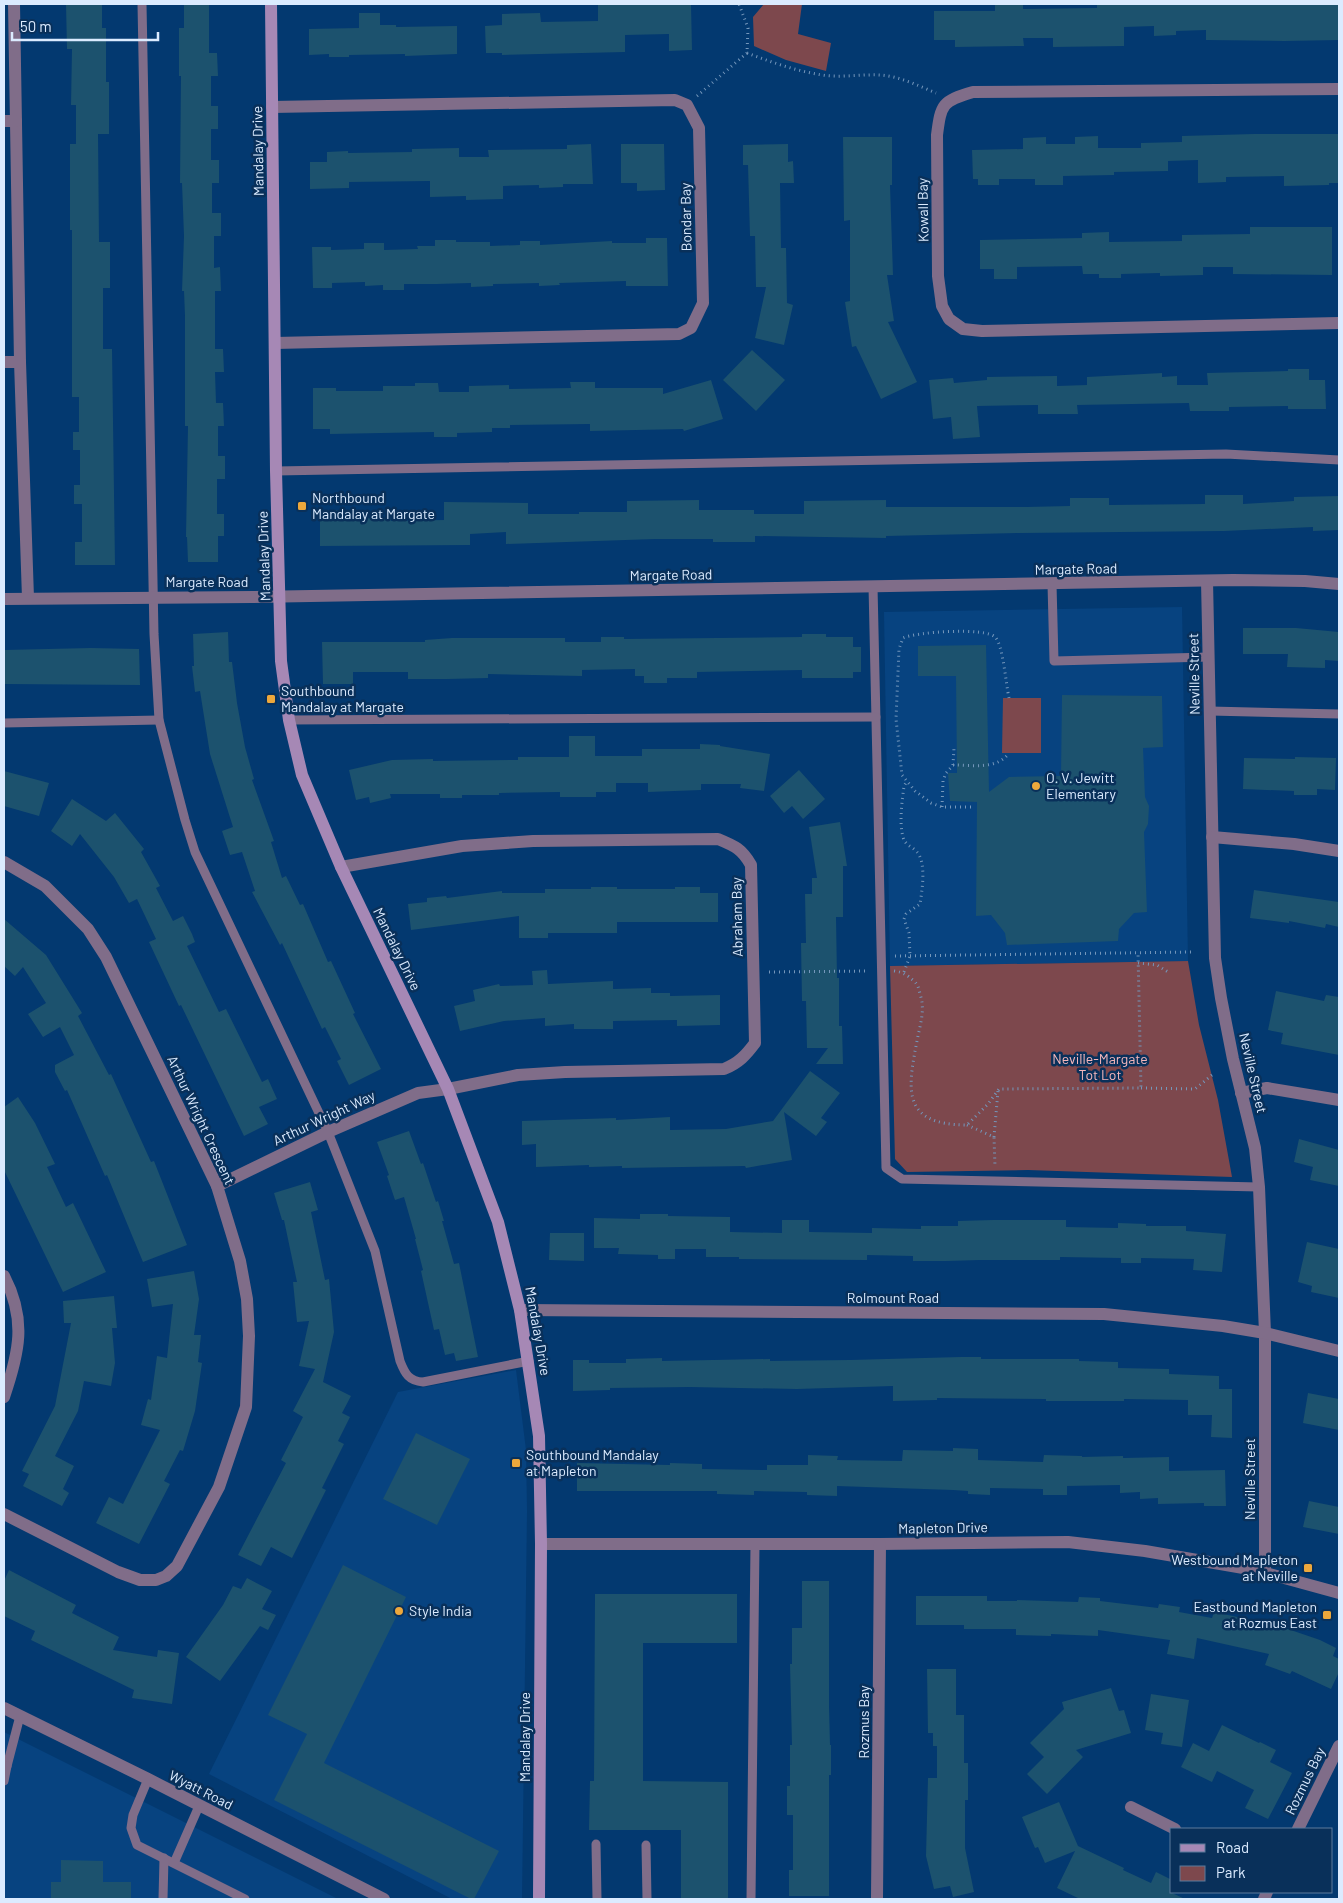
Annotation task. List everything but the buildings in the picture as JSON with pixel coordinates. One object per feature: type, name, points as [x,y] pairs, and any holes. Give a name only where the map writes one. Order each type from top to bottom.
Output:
[{"type":"street","points":[[14,4],[10,121],[28,598]]},
{"type":"street","name":"Mandalay Drive","points":[[271,4],[276,471],[281,661],[289,720],[302,775],[340,867],[448,1089],[498,1222],[520,1310],[539,1436],[542,1544],[539,1899]]},
{"type":"street","points":[[951,98],[973,92],[1339,89]]},
{"type":"street","name":"Kowall Bay","points":[[951,98],[940,112],[936,135],[938,276],[942,306],[949,318],[963,329],[982,331],[1339,323]]},
{"type":"street","points":[[272,107],[675,100],[687,105]]},
{"type":"street","name":"Bondar Bay","points":[[275,343],[679,334],[691,328],[703,303],[699,128],[687,105]]},
{"type":"street","points":[[4,362],[20,362]]},
{"type":"street","name":"Margate Road","points":[[4,599],[280,597],[1207,581],[1305,581],[1339,584]]},
{"type":"street","name":"Neville Street","points":[[1207,581],[1215,958],[1221,998],[1254,1148],[1259,1186],[1265,1333],[1265,1572]]},
{"type":"street","points":[[1212,837],[1294,844],[1339,851]]},
{"type":"street","name":"Abraham Bay","points":[[340,867],[462,846],[533,841],[718,839],[741,850],[751,865],[755,1043],[745,1057],[736,1064],[724,1069],[565,1072],[518,1075],[448,1089]]},
{"type":"street","name":"Arthur Wright Crescent","points":[[4,862],[45,886],[88,929],[106,957],[217,1186],[240,1261],[247,1299],[249,1336],[246,1407],[219,1487],[177,1566],[166,1576],[156,1580],[140,1580],[118,1572],[4,1514]]},
{"type":"street","points":[[1241,1093],[1267,1088],[1339,1100]]},
{"type":"street","name":"Arthur Wright Way","points":[[217,1186],[328,1132],[418,1093],[448,1089]]},
{"type":"street","points":[[4,1276],[10,1289],[20,1329],[15,1365],[4,1397]]},
{"type":"street","name":"Rolmount Road","points":[[520,1310],[1104,1314],[1223,1326],[1265,1333],[1339,1352]]},
{"type":"street","name":"Mapleton Drive","points":[[542,1544],[1068,1542],[1145,1551],[1265,1572],[1339,1593]]},
{"type":"street","name":"Rozmus Bay","points":[[877,1899],[880,1544]]},
{"type":"street","name":"Wyatt Road","points":[[4,1708],[384,1899]]},
{"type":"street","name":"Rozmus Bay","points":[[1298,1828],[1339,1746]]},
{"type":"street","points":[[1131,1807],[1173,1828]]},
{"type":"lane","points":[[142,4],[152,597],[159,720],[185,820],[195,852],[328,1132],[375,1251],[400,1361],[405,1374],[414,1381],[423,1382],[529,1361]]},
{"type":"lane","points":[[276,471],[1226,454],[1339,460]]},
{"type":"lane","points":[[1052,584],[1054,661],[1209,657]]},
{"type":"lane","points":[[873,586],[886,1168],[902,1179],[1259,1186]]},
{"type":"lane","points":[[1210,711],[1339,714]]},
{"type":"lane","points":[[289,720],[876,717]]},
{"type":"lane","points":[[4,723],[159,720]]},
{"type":"lane","points":[[751,1899],[755,1544]]},
{"type":"lane","points":[[4,1781],[5,1767],[20,1716]]},
{"type":"lane","points":[[148,1779],[133,1815],[131,1828],[137,1845],[245,1899]]},
{"type":"lane","points":[[174,1863],[199,1806]]},
{"type":"lane","points":[[596,1844],[597,1899]]},
{"type":"lane","points":[[646,1845],[647,1899]]},
{"type":"lane","points":[[163,1899],[164,1858]]},
{"type":"path","points":[[687,105],[747,53],[748,28],[739,4]]},
{"type":"path","points":[[747,53],[775,63],[821,75],[849,77],[881,75],[912,83],[951,98]]},
{"type":"path","points":[[971,807],[942,807],[931,802],[915,791],[902,774],[896,718],[899,650],[903,638],[924,633],[960,632],[986,632],[995,636],[1000,646],[1009,698]]},
{"type":"path","points":[[942,807],[943,781],[946,773],[953,765],[954,748]]},
{"type":"path","points":[[953,765],[990,765],[1004,760],[1009,753]]},
{"type":"path","points":[[904,972],[910,956],[909,933],[904,919],[906,914],[920,904],[923,882],[921,860],[916,851],[909,847],[904,840],[902,830],[904,786],[907,781]]},
{"type":"path","points":[[882,957],[1192,952]]},
{"type":"path","points":[[1138,953],[1141,1088]]},
{"type":"path","points":[[1138,964],[1157,965],[1168,972]]},
{"type":"path","points":[[754,973],[882,970],[904,972],[916,983],[922,998],[923,1015],[912,1071],[912,1100],[918,1111],[931,1119],[951,1125],[967,1125],[994,1137]]},
{"type":"path","points":[[998,1089],[1141,1088],[1195,1090],[1212,1075]]},
{"type":"path","points":[[967,1125],[988,1104],[998,1089]]},
{"type":"path","points":[[995,1181],[994,1137],[998,1089]]},
{"type":"shaded area","name":"O. V. Jewitt Elementary","points":[[1182,607],[1188,961],[890,966],[884,612]]},
{"type":"shaded area","points":[[516,1370],[526,1450],[527,1511],[522,1899],[452,1899],[209,1774],[398,1392]]},
{"type":"shaded area","points":[[4,1732],[338,1899],[4,1899]]},
{"type":"green space","points":[[764,4],[802,4],[798,34],[831,43],[826,71],[786,60],[754,46],[753,17]]},
{"type":"green space","points":[[1003,698],[1041,698],[1041,753],[1002,753]]},
{"type":"green space","name":"Neville-Margate Tot Lot","points":[[1188,961],[1199,1025],[1218,1100],[1232,1177],[1028,1170],[907,1172],[895,1159],[890,966]]},
{"type":"place","name":"Northbound Mandalay at Margate","points":[[302,506]]},
{"type":"place","name":"Southbound Mandalay at Margate","points":[[271,699]]},
{"type":"place","name":"O. V. Jewitt Elementary","points":[[1036,786]]},
{"type":"place","name":"Southbound Mandalay at Mapleton","points":[[516,1463]]},
{"type":"place","name":"Westbound Mapleton at Neville","points":[[1308,1568]]},
{"type":"place","name":"Style India","points":[[399,1611]]},
{"type":"place","name":"Eastbound Mapleton at Rozmus East","points":[[1327,1615]]}]
